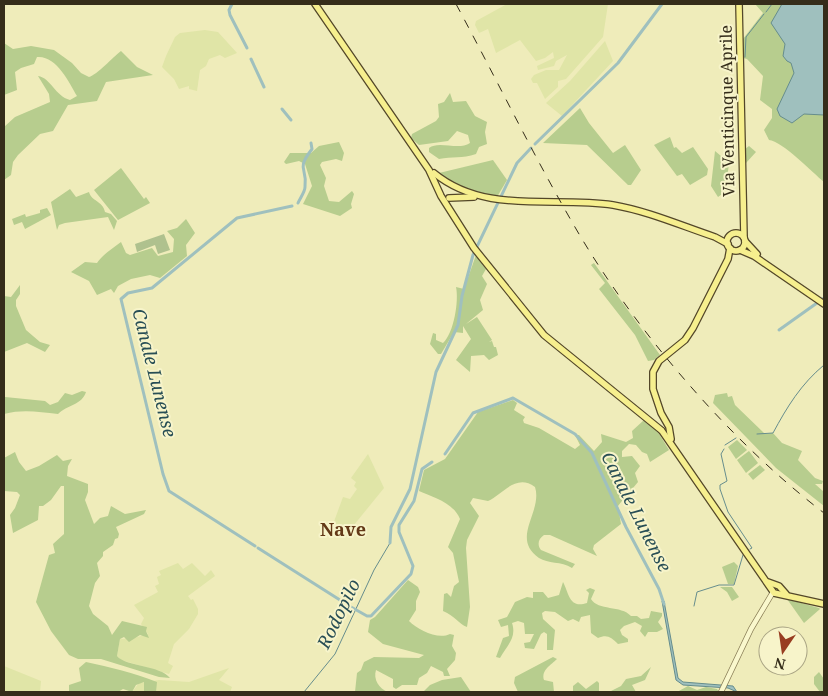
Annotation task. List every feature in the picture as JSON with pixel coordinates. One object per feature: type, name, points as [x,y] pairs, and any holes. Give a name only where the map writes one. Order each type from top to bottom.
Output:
[{"type":"main road","points":[[315,4],[430,170],[441,196],[475,250],[544,335],[653,422],[660,422],[663,425]]},
{"type":"main road","name":"Via Venticinque Aprile","points":[[739,4],[742,218],[744,239]]},
{"type":"main road","points":[[430,170],[449,184],[484,198]]},
{"type":"main road","points":[[441,196],[443,189],[449,184]]},
{"type":"main road","points":[[448,207],[449,184]]},
{"type":"main road","points":[[449,198],[455,196],[495,200],[613,205],[715,237],[733,248],[754,256],[824,302]]},
{"type":"main road","name":"Via Venticinque Aprile","points":[[742,218],[733,234],[733,248],[693,328],[684,340],[655,366],[652,383],[663,425],[672,445],[766,581],[776,590]]},
{"type":"main road","points":[[715,237],[733,234],[744,239],[756,253],[816,297]]},
{"type":"main road","points":[[733,248],[744,239]]},
{"type":"main road","points":[[776,590],[824,604]]},
{"type":"street","points":[[724,688],[751,629],[776,590]]},
{"type":"green space","points":[[507,4],[608,4],[603,37],[566,79],[558,81],[558,87],[545,99],[537,83],[533,83],[531,79],[534,75],[546,70],[559,70],[567,55],[556,61],[554,66],[538,70],[537,66],[554,58],[553,52],[545,58],[536,61],[520,40],[496,53],[488,29],[479,33],[475,25],[476,21]]},
{"type":"green space","points":[[755,4],[824,4],[824,182],[789,151],[769,140],[764,130],[772,118],[772,109],[760,100],[763,76],[747,59],[743,58],[743,39],[763,13]]},
{"type":"green space","points":[[205,30],[218,32],[237,53],[225,58],[220,55],[209,59],[206,66],[200,70],[197,91],[189,89],[189,86],[179,89],[174,79],[162,67],[166,56],[175,37],[180,33]]},
{"type":"green space","points":[[605,41],[613,61],[562,116],[546,103],[570,81]]},
{"type":"green space","points":[[4,43],[13,49],[31,46],[54,50],[72,63],[81,73],[89,77],[121,51],[137,67],[153,75],[106,82],[97,101],[68,105],[53,131],[40,134],[18,155],[13,162],[11,175],[4,180],[4,127],[15,117],[50,102],[49,94],[38,76],[46,80],[65,98],[70,100],[77,96],[66,77],[56,65],[50,60],[37,57],[34,64],[15,72],[17,90],[4,95]]},
{"type":"green space","points":[[450,93],[453,102],[466,101],[475,116],[487,122],[485,132],[487,144],[479,147],[476,154],[439,159],[429,152],[429,148],[438,145],[465,145],[470,143],[468,135],[457,131],[448,141],[419,145],[411,138],[412,134],[436,121],[439,117],[438,104],[444,102]]},
{"type":"green space","points":[[580,108],[589,123],[613,153],[625,145],[641,170],[631,185],[628,185],[587,145],[543,143]]},
{"type":"green space","points":[[670,137],[674,148],[676,147],[682,153],[693,147],[708,169],[707,175],[690,185],[682,174],[677,176],[654,145]]},
{"type":"green space","points":[[339,142],[344,153],[342,161],[336,159],[322,162],[320,165],[326,178],[324,186],[329,201],[339,202],[352,191],[354,194],[351,204],[352,208],[340,216],[303,204],[312,186],[305,164],[299,161],[286,164],[284,162],[290,153],[311,153],[319,146]]},
{"type":"green space","points":[[749,146],[756,152],[746,163],[745,149]]},
{"type":"green space","points":[[715,151],[721,156],[730,157],[725,192],[718,197],[711,186]]},
{"type":"green space","points":[[493,160],[507,180],[497,197],[461,187],[439,173]]},
{"type":"green space","points":[[121,168],[144,199],[146,197],[150,203],[118,220],[94,190]]},
{"type":"green space","points":[[70,189],[76,197],[89,192],[104,208],[105,212],[111,214],[117,221],[114,230],[108,217],[65,223],[59,225],[57,230],[51,202]]},
{"type":"green space","points":[[47,208],[51,215],[25,229],[22,222],[14,225],[12,219],[25,214],[26,217],[40,213],[40,210]]},
{"type":"green space","points":[[186,219],[195,233],[186,245],[187,256],[160,278],[150,275],[131,279],[118,286],[114,293],[111,289],[97,295],[89,281],[71,272],[85,262],[97,263],[105,254],[121,242],[126,253],[130,255],[152,248],[158,256],[173,252],[174,239],[167,231],[177,228]]},
{"type":"green space","points":[[164,234],[170,250],[158,254],[155,245],[137,252],[135,244]]},
{"type":"green space","points":[[476,255],[486,269],[482,276],[487,284],[480,300],[483,310],[466,324],[477,317],[492,340],[489,342],[492,341],[494,347],[496,347],[498,355],[489,360],[484,355],[471,356],[470,372],[456,360],[471,339],[463,326],[463,333],[454,332],[441,354],[438,354],[430,344],[433,333],[436,334],[436,340],[443,343],[447,338],[455,316],[456,287],[464,289]]},
{"type":"green space","points":[[594,263],[660,355],[654,360],[648,361],[635,335],[599,289],[605,283],[591,265]]},
{"type":"green space","points":[[20,285],[20,294],[16,300],[16,306],[26,330],[40,342],[50,345],[45,352],[27,343],[4,352],[4,296],[11,297]]},
{"type":"green space","points":[[82,391],[86,392],[81,400],[58,414],[24,411],[4,414],[5,397],[45,401],[50,405],[58,402],[65,393],[72,395]]},
{"type":"green space","points":[[727,393],[728,397],[732,396],[735,405],[765,434],[773,433],[782,443],[802,451],[798,460],[815,478],[823,481],[822,484],[815,484],[824,492],[824,506],[776,468],[713,403],[715,395]]},
{"type":"green space","points":[[513,400],[517,403],[514,410],[525,417],[524,423],[539,428],[575,449],[580,445],[575,435],[579,435],[594,451],[602,442],[601,434],[626,442],[633,438],[632,431],[644,420],[658,432],[669,450],[650,462],[647,454],[642,452],[636,445],[629,444],[622,451],[622,457],[632,456],[640,466],[635,473],[638,482],[633,488],[634,493],[625,497],[618,506],[621,524],[594,545],[593,549],[597,556],[550,535],[544,535],[540,538],[541,550],[575,564],[572,568],[539,558],[531,550],[527,542],[529,524],[535,506],[535,487],[528,483],[516,483],[488,501],[473,498],[470,503],[479,516],[467,540],[466,548],[470,607],[467,627],[443,611],[444,594],[447,593],[451,597],[454,586],[459,582],[453,553],[448,547],[460,519],[457,513],[447,504],[419,491],[424,470],[445,459],[478,412]]},
{"type":"green space","points":[[737,440],[747,450],[736,459],[728,447]]},
{"type":"green space","points":[[749,451],[758,463],[746,473],[737,460]]},
{"type":"green space","points":[[15,452],[19,462],[26,471],[39,466],[57,455],[63,461],[72,459],[68,466],[67,476],[88,484],[85,500],[94,524],[100,518],[108,516],[111,506],[125,514],[146,510],[144,514],[116,527],[119,534],[118,538],[115,539],[113,545],[103,552],[103,556],[97,563],[100,576],[95,583],[89,606],[93,614],[108,626],[112,635],[122,621],[147,627],[146,631],[149,638],[140,635],[129,642],[124,637],[120,639],[117,656],[121,660],[159,671],[170,678],[159,677],[101,659],[78,659],[69,655],[51,631],[36,602],[49,555],[55,553],[53,544],[64,534],[64,486],[61,486],[51,500],[43,506],[39,506],[38,520],[13,533],[10,515],[20,495],[17,492],[4,491],[4,458]]},
{"type":"green space","points":[[368,454],[384,488],[345,536],[332,527],[343,497],[350,499],[357,489],[354,486],[356,482],[351,478]]},
{"type":"green space","points":[[760,465],[765,470],[753,480],[748,474]]},
{"type":"green space","points":[[734,562],[738,566],[734,584],[728,584],[722,567]]},
{"type":"green space","points":[[178,563],[183,569],[192,563],[205,576],[211,570],[215,576],[188,596],[191,600],[193,599],[198,609],[198,614],[189,629],[174,644],[168,663],[173,666],[169,674],[121,660],[117,656],[120,639],[148,634],[141,624],[144,618],[134,605],[158,592],[155,586],[159,584],[157,577],[161,575],[159,571]]},
{"type":"green space","points":[[408,580],[418,587],[420,592],[416,601],[416,610],[409,621],[418,628],[434,635],[454,635],[452,646],[456,653],[455,660],[447,669],[450,676],[444,676],[443,672],[431,666],[427,673],[419,678],[417,685],[402,685],[396,689],[393,687],[393,679],[376,670],[375,677],[378,683],[382,689],[388,692],[355,692],[357,673],[361,670],[364,662],[374,657],[419,658],[424,655],[383,644],[368,632],[370,620],[375,617]]},
{"type":"green space","points":[[563,582],[570,599],[576,604],[587,603],[589,593],[586,590],[590,588],[595,590],[591,599],[599,605],[622,610],[631,616],[637,616],[641,619],[649,618],[651,611],[662,613],[658,622],[663,629],[657,632],[648,632],[645,637],[640,631],[642,626],[635,622],[624,626],[620,630],[622,635],[628,639],[628,642],[618,644],[609,637],[598,638],[591,633],[590,615],[581,617],[579,622],[573,619],[568,621],[555,612],[545,611],[542,613],[543,619],[555,630],[553,650],[547,650],[547,634],[544,632],[541,634],[534,649],[525,648],[524,643],[530,642],[534,634],[525,634],[524,623],[518,621],[512,623],[512,637],[500,658],[496,657],[503,638],[509,636],[508,625],[501,627],[498,620],[507,617],[515,602],[527,597],[533,598],[533,592],[543,592],[548,598],[559,595]]},
{"type":"green space","points":[[720,587],[732,587],[739,597],[732,601],[727,592]]},
{"type":"green space","points":[[787,599],[819,608],[820,609],[804,623]]},
{"type":"green space","points":[[553,657],[557,659],[547,668],[543,676],[544,680],[553,682],[554,692],[518,692],[514,683],[515,677]]},
{"type":"green space","points":[[86,662],[122,670],[157,682],[156,692],[144,692],[144,682],[136,685],[132,692],[123,689],[118,692],[69,692],[69,685],[81,681],[79,668]]},
{"type":"green space","points":[[4,666],[41,681],[40,692],[4,692]]},
{"type":"green space","points":[[651,667],[645,680],[632,685],[636,692],[611,691],[621,686],[626,679],[641,676]]},
{"type":"green space","points":[[229,668],[219,680],[232,687],[230,692],[132,692],[139,683],[159,680],[189,682]]},
{"type":"green space","points":[[819,672],[824,679],[824,692],[820,692],[814,684],[814,677]]},
{"type":"green space","points":[[461,677],[471,692],[423,692],[430,685],[442,680]]},
{"type":"green space","points":[[597,681],[599,683],[599,692],[573,692],[573,686],[578,682],[586,689]]},
{"type":"green space","points":[[688,686],[697,690],[706,687],[717,689],[719,692],[677,692]]},
{"type":"water","points":[[782,4],[824,4],[824,115],[804,114],[792,123],[780,116],[777,109],[794,73],[791,63],[783,56],[785,44],[771,23]]},
{"type":"water","points":[[662,601],[664,601],[678,678],[683,682],[733,686],[737,692],[728,688],[683,685],[676,680]]},
{"type":"waterway","name":"Canale Lunense","points":[[232,4],[229,10],[230,15],[247,48]]},
{"type":"waterway","points":[[535,144],[618,63],[662,4]]},
{"type":"waterway","points":[[766,12],[772,4]]},
{"type":"waterway","points":[[745,57],[746,37],[764,14]]},
{"type":"waterway","name":"Canale Lunense","points":[[251,59],[264,87]]},
{"type":"waterway","name":"Canale Lunense","points":[[282,109],[291,120]]},
{"type":"waterway","name":"Canale Lunense","points":[[298,203],[305,189],[303,165],[312,149],[311,143]]},
{"type":"waterway","points":[[390,543],[391,527],[410,489],[436,372],[458,325],[462,296],[473,255],[517,163],[531,148]]},
{"type":"waterway","name":"Canale Lunense","points":[[255,546],[169,491],[163,474],[121,299],[128,293],[152,288],[237,218],[292,206]]},
{"type":"waterway","name":"Canale Lunense","points":[[779,330],[824,298]]},
{"type":"waterway","points":[[757,434],[773,433],[795,396],[824,365]]},
{"type":"waterway","name":"Canale Lunense","points":[[445,454],[473,413],[513,398],[575,434],[592,453],[626,527],[659,589],[664,604]]},
{"type":"waterway","points":[[725,445],[736,438]]},
{"type":"waterway","points":[[724,449],[721,454],[727,481],[720,485],[720,489],[728,512],[752,548],[750,549]]},
{"type":"waterway","name":"Canale Lunense","points":[[258,548],[351,607],[367,616],[371,616],[411,574],[413,566],[399,532],[399,525],[414,501],[422,469],[432,462]]},
{"type":"waterway","name":"Rodopilo","points":[[304,692],[335,654],[374,570],[390,543]]},
{"type":"waterway","points":[[694,606],[697,592],[719,585],[734,585],[743,555]]},
{"type":"railway","points":[[456,4],[563,206],[603,272],[630,310],[658,348],[721,420],[789,485],[824,513]]},
{"type":"district","name":"Nave","points":[[343,530]]}]
